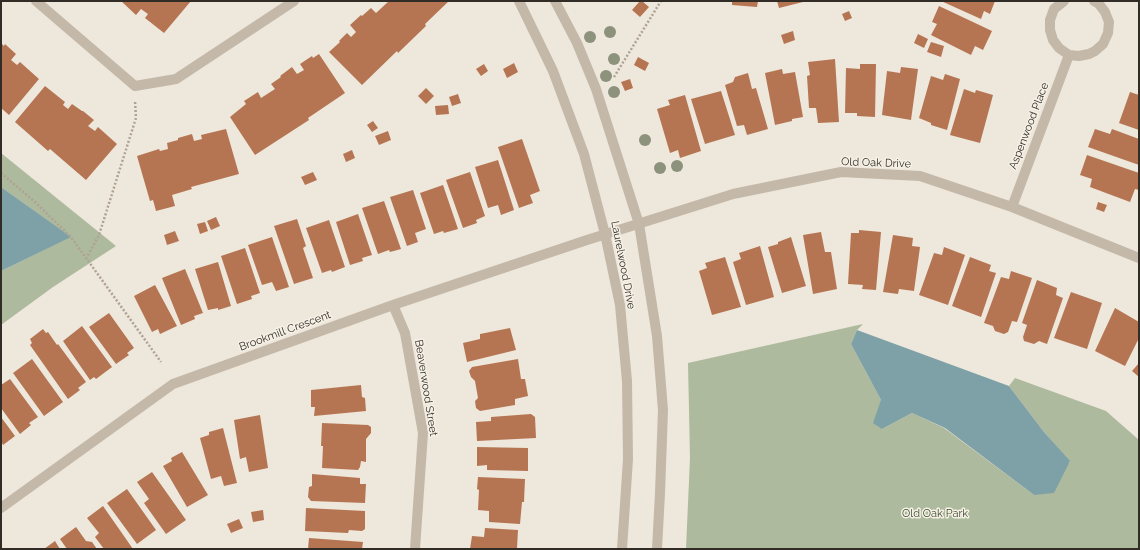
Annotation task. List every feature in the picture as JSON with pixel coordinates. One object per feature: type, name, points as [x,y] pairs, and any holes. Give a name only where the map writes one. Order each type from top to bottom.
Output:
[{"type":"street","points":[[36,1],[135,86],[176,79],[294,1]]},
{"type":"street","name":"Laurelwood Drive","points":[[519,1],[553,71],[584,154],[605,234],[620,305],[627,382],[628,459],[622,549]]},
{"type":"street","name":"Laurelwood Drive","points":[[555,1],[596,89],[639,224],[657,336],[663,410],[656,549]]},
{"type":"street","points":[[1064,1],[1054,9],[1050,20],[1050,30],[1053,40],[1059,48],[1069,54],[1079,56],[1095,52],[1103,44],[1108,32],[1109,22],[1105,12],[1094,1]]},
{"type":"street","name":"Aspenwood Place","points":[[1012,207],[1069,54]]},
{"type":"street","name":"Old Oak Drive","points":[[605,234],[733,194],[841,172],[920,176],[1012,207],[1139,258]]},
{"type":"street","name":"Brookmill Crescent","points":[[1,508],[173,384],[393,305],[605,234]]},
{"type":"street","name":"Beaverwood Street","points":[[393,305],[405,333],[423,433],[415,549]]},
{"type":"path","points":[[614,77],[661,1]]},
{"type":"path","points":[[86,260],[99,235],[136,118],[135,86]]},
{"type":"path","points":[[1,173],[35,202],[71,237],[86,260],[161,362]]},
{"type":"green space","points":[[1,153],[116,246],[53,287],[1,325],[1,271],[70,237],[1,187]]},
{"type":"green space","name":"Old Oak Park","points":[[863,324],[857,330],[851,344],[881,400],[882,429],[912,413],[944,428],[1034,495],[1070,462],[1044,432],[1009,386],[1015,378],[1106,411],[1139,440],[1139,549],[686,549],[690,458],[688,363]]},
{"type":"water","points":[[1,187],[71,237],[1,271]]},
{"type":"water","points":[[857,330],[1009,386],[1044,432],[1070,461],[1054,493],[1034,495],[945,428],[912,413],[882,429],[873,423],[881,400],[851,344]]},
{"type":"building","points":[[121,1],[191,1],[164,33],[145,18],[148,14],[141,9],[136,15]]},
{"type":"building","points":[[389,1],[449,1],[425,24],[426,26],[398,53],[397,51],[362,85],[329,52],[347,33],[351,37],[356,32],[350,25],[361,15],[362,16],[371,8],[376,13]]},
{"type":"building","points":[[640,1],[649,7],[640,17],[632,10]]},
{"type":"building","points":[[732,1],[758,1],[757,7],[732,5]]},
{"type":"building","points":[[777,1],[803,1],[803,2],[779,8]]},
{"type":"building","points":[[941,1],[995,1],[990,14],[984,11],[981,19]]},
{"type":"building","points":[[939,6],[992,31],[983,50],[975,46],[971,55],[931,35],[937,24],[932,22]]},
{"type":"building","points":[[849,11],[852,18],[845,21],[842,14]]},
{"type":"building","points":[[793,31],[795,40],[784,44],[781,35]]},
{"type":"building","points":[[918,34],[928,39],[924,48],[914,43]]},
{"type":"building","points":[[931,42],[944,46],[941,57],[927,52]]},
{"type":"building","points":[[1,43],[4,46],[5,44],[16,54],[11,60],[17,65],[20,62],[39,79],[9,115],[1,108]]},
{"type":"building","points":[[319,54],[345,93],[308,118],[309,120],[255,155],[230,117],[246,104],[244,101],[258,92],[261,98],[275,89],[271,84],[292,67],[297,74],[304,70],[300,64],[312,56],[313,58]]},
{"type":"building","points":[[638,57],[649,63],[645,71],[634,65]]},
{"type":"building","points":[[835,59],[839,122],[818,123],[816,108],[809,108],[807,76],[810,75],[808,62]]},
{"type":"building","points":[[514,63],[518,72],[507,78],[503,69]]},
{"type":"building","points":[[484,64],[488,71],[481,76],[476,69]]},
{"type":"building","points":[[860,64],[876,64],[875,117],[857,116],[857,113],[845,113],[846,68],[860,69]]},
{"type":"building","points":[[901,67],[918,69],[911,120],[882,115],[887,71],[900,73]]},
{"type":"building","points":[[782,69],[783,74],[795,72],[803,117],[775,125],[765,73]]},
{"type":"building","points":[[748,73],[752,89],[756,88],[768,129],[747,135],[744,125],[737,126],[725,85],[733,82],[735,77]]},
{"type":"building","points":[[945,74],[960,79],[947,130],[931,125],[931,123],[919,118],[931,76],[943,80]]},
{"type":"building","points":[[630,79],[633,88],[625,91],[621,82]]},
{"type":"building","points":[[45,86],[65,102],[63,105],[68,109],[72,104],[83,111],[94,120],[88,126],[95,131],[98,127],[117,144],[86,180],[50,149],[48,151],[15,122]]},
{"type":"building","points":[[426,88],[434,96],[426,104],[418,96]]},
{"type":"building","points":[[964,89],[975,93],[976,90],[993,95],[980,143],[950,135]]},
{"type":"building","points":[[721,91],[735,135],[705,144],[691,99]]},
{"type":"building","points":[[1130,92],[1139,95],[1139,130],[1119,123]]},
{"type":"building","points":[[458,94],[461,103],[452,106],[449,97]]},
{"type":"building","points":[[685,95],[701,151],[680,158],[678,150],[670,153],[657,109],[670,105],[668,100]]},
{"type":"building","points":[[448,105],[449,114],[436,115],[435,106]]},
{"type":"building","points":[[373,121],[378,128],[372,132],[367,125]]},
{"type":"building","points":[[226,129],[239,174],[191,187],[192,189],[172,195],[175,206],[156,211],[153,200],[150,201],[137,156],[159,149],[160,151],[168,149],[167,143],[178,140],[178,138],[192,134],[194,141],[202,139],[201,135]]},
{"type":"building","points":[[1095,129],[1110,134],[1112,129],[1139,139],[1139,165],[1088,147]]},
{"type":"building","points":[[388,131],[391,140],[379,145],[375,136]]},
{"type":"building","points":[[522,139],[540,191],[530,195],[533,203],[519,208],[498,147]]},
{"type":"building","points":[[352,150],[355,158],[346,162],[343,154]]},
{"type":"building","points":[[1087,155],[1139,173],[1139,190],[1135,189],[1130,202],[1090,187],[1092,179],[1080,175]]},
{"type":"building","points":[[498,160],[514,210],[501,215],[498,205],[488,208],[475,167]]},
{"type":"building","points":[[313,172],[317,180],[305,185],[301,177]]},
{"type":"building","points":[[470,172],[485,216],[476,220],[477,223],[463,228],[446,180]]},
{"type":"building","points":[[443,185],[458,229],[434,234],[420,193]]},
{"type":"building","points":[[413,190],[426,229],[415,233],[418,242],[407,246],[390,197]]},
{"type":"building","points":[[384,201],[401,249],[390,252],[389,250],[378,254],[362,208]]},
{"type":"building","points":[[1098,202],[1107,205],[1104,212],[1096,209]]},
{"type":"building","points":[[358,214],[372,255],[362,258],[363,261],[350,265],[336,222]]},
{"type":"building","points":[[216,217],[220,226],[211,230],[207,221]]},
{"type":"building","points":[[297,219],[306,246],[303,248],[313,278],[294,284],[274,226]]},
{"type":"building","points":[[329,220],[345,267],[332,272],[331,270],[322,273],[306,228]]},
{"type":"building","points":[[205,222],[208,231],[200,234],[197,224]]},
{"type":"building","points":[[859,230],[881,232],[876,290],[862,289],[863,285],[848,284],[851,233],[859,233]]},
{"type":"building","points":[[175,231],[179,241],[167,245],[164,235]]},
{"type":"building","points":[[821,232],[825,252],[831,252],[837,289],[813,294],[803,235]]},
{"type":"building","points":[[893,235],[913,238],[912,246],[920,247],[914,291],[899,289],[898,294],[883,292]]},
{"type":"building","points":[[272,237],[289,287],[276,291],[272,282],[262,285],[248,245]]},
{"type":"building","points":[[791,237],[806,286],[782,293],[768,247],[778,244],[778,242]]},
{"type":"building","points":[[760,246],[774,297],[746,305],[733,262],[741,259],[739,253]]},
{"type":"building","points":[[944,247],[965,255],[948,305],[919,295],[934,253],[942,255]]},
{"type":"building","points":[[245,248],[260,293],[251,296],[252,299],[237,304],[221,256]]},
{"type":"building","points":[[725,257],[741,307],[712,315],[699,271],[707,268],[705,263]]},
{"type":"building","points":[[970,257],[991,265],[989,271],[996,273],[981,317],[952,306]]},
{"type":"building","points":[[218,262],[231,306],[218,310],[218,308],[208,310],[195,269]]},
{"type":"building","points":[[185,269],[203,313],[194,316],[195,319],[181,325],[162,278]]},
{"type":"building","points":[[1011,271],[1032,278],[1017,322],[1012,321],[1008,332],[1004,334],[995,331],[993,326],[984,323],[1001,277],[1009,279]]},
{"type":"building","points":[[1037,280],[1057,288],[1056,295],[1063,298],[1047,344],[1039,341],[1034,344],[1024,341],[1023,337],[1027,325],[1022,323]]},
{"type":"building","points":[[155,285],[177,326],[160,334],[158,329],[152,332],[134,296]]},
{"type":"building","points":[[1071,292],[1102,303],[1087,349],[1054,338]]},
{"type":"building","points":[[1115,308],[1139,322],[1139,338],[1125,366],[1095,351]]},
{"type":"building","points":[[109,313],[134,348],[127,353],[129,355],[116,364],[89,327]]},
{"type":"building","points":[[82,326],[112,367],[96,379],[94,377],[90,380],[63,341]]},
{"type":"building","points":[[510,328],[516,350],[467,362],[463,343],[480,339],[480,334]]},
{"type":"building","points":[[43,329],[46,333],[48,332],[57,345],[58,344],[86,382],[78,388],[80,390],[68,399],[30,345],[32,343],[30,339]]},
{"type":"building","points":[[32,359],[63,402],[44,416],[13,373]]},
{"type":"building","points":[[518,359],[521,379],[525,379],[528,396],[515,399],[515,405],[480,411],[476,408],[475,401],[478,398],[475,381],[471,377],[469,371],[472,367]]},
{"type":"building","points":[[1139,363],[1139,377],[1132,371]]},
{"type":"building","points":[[10,379],[38,417],[29,423],[31,425],[20,434],[1,408],[1,385]]},
{"type":"building","points":[[361,385],[362,397],[365,398],[366,411],[314,416],[315,407],[311,407],[311,390]]},
{"type":"building","points":[[531,414],[535,417],[536,438],[477,441],[476,422],[491,421],[491,417]]},
{"type":"building","points":[[260,415],[268,468],[249,472],[246,457],[240,459],[234,420]]},
{"type":"building","points":[[1,417],[15,436],[3,445],[1,443]]},
{"type":"building","points":[[322,423],[368,425],[371,427],[371,433],[366,439],[366,462],[361,461],[358,470],[322,468]]},
{"type":"building","points":[[223,428],[237,483],[224,486],[221,476],[211,479],[200,438],[209,435],[209,432]]},
{"type":"building","points":[[477,447],[528,448],[528,471],[487,470],[487,465],[477,466]]},
{"type":"building","points":[[182,452],[208,495],[187,507],[163,466],[172,461],[171,458]]},
{"type":"building","points":[[152,472],[186,520],[166,534],[144,503],[149,499],[137,482]]},
{"type":"building","points":[[312,474],[360,478],[360,484],[366,484],[365,503],[311,501],[308,497],[309,487],[312,486]]},
{"type":"building","points":[[478,477],[525,479],[524,502],[522,502],[520,524],[489,522],[489,511],[478,510]]},
{"type":"building","points":[[127,489],[156,530],[137,544],[107,503]]},
{"type":"building","points":[[103,506],[133,549],[104,549],[95,537],[99,533],[87,518]]},
{"type":"building","points":[[306,508],[365,511],[365,529],[362,531],[349,530],[348,533],[305,531]]},
{"type":"building","points":[[263,510],[264,520],[253,522],[251,512]]},
{"type":"building","points":[[239,519],[243,528],[231,533],[227,524]]},
{"type":"building","points":[[76,527],[86,541],[92,542],[97,549],[67,549],[60,539]]},
{"type":"building","points":[[485,528],[518,530],[517,549],[470,549],[472,536],[484,537]]},
{"type":"building","points":[[309,538],[363,542],[362,549],[308,549]]},
{"type":"building","points":[[55,541],[60,549],[44,549]]}]
